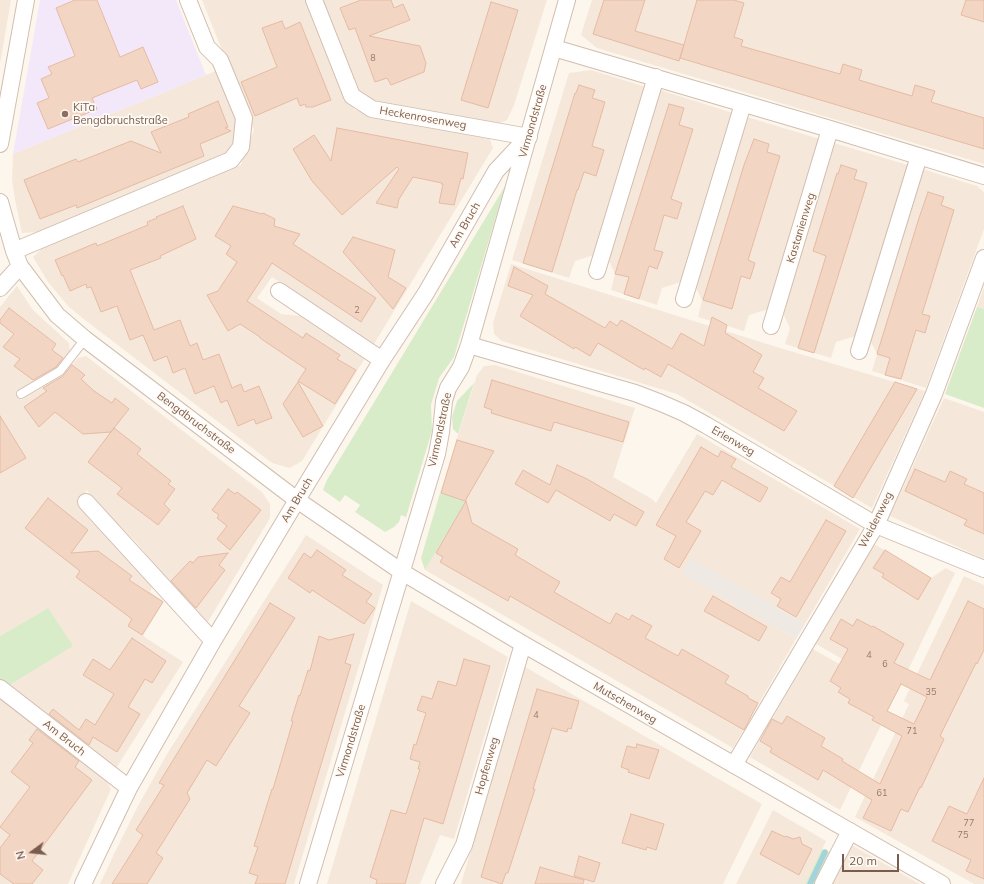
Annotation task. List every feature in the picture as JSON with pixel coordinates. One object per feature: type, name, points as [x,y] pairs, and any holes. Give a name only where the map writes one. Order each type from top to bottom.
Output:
[{"type":"street","points":[[0,144],[26,0]]},
{"type":"street","points":[[14,251],[231,160],[241,146],[244,118],[220,60],[207,47],[188,0]]},
{"type":"street","name":"Heckenrosenweg","points":[[314,0],[352,96],[372,109],[529,137]]},
{"type":"street","name":"Virmondstraße","points":[[308,884],[437,454],[446,393],[461,367],[469,345],[568,0]]},
{"type":"street","points":[[554,48],[656,77],[984,176]]},
{"type":"street","points":[[597,271],[656,77]]},
{"type":"street","points":[[684,299],[743,104]]},
{"type":"street","name":"Kastanienweg","points":[[771,326],[830,129]]},
{"type":"street","name":"Am Bruch","points":[[83,884],[129,788],[213,641],[297,500],[382,360],[426,293],[496,171],[529,137]]},
{"type":"street","points":[[859,351],[919,156]]},
{"type":"street","name":"Bengdbruchstraße","points":[[0,202],[14,251],[20,266],[57,316],[85,339],[297,500],[402,572]]},
{"type":"street","name":"Weidenweg","points":[[734,765],[876,524],[934,394],[984,258]]},
{"type":"street","points":[[0,288],[20,266]]},
{"type":"street","points":[[279,292],[382,360]]},
{"type":"street","name":"Erlenweg","points":[[469,345],[635,393],[678,411],[713,429],[876,524],[984,569]]},
{"type":"street","points":[[86,502],[213,641]]},
{"type":"street","name":"Mutschenweg","points":[[402,572],[523,644],[942,884]]},
{"type":"street","name":"Hopfenweg","points":[[444,884],[464,845],[523,644]]},
{"type":"street","name":"Am Bruch","points":[[0,688],[129,788]]},
{"type":"street","points":[[824,884],[850,831]]},
{"type":"lane","points":[[21,394],[60,371],[85,339]]},
{"type":"shaded area","points":[[0,0],[11,0],[0,64]]},
{"type":"shaded area","name":"KiTa Bengdbruchstraße","points":[[40,0],[176,0],[206,75],[13,154]]},
{"type":"shaded area","points":[[202,0],[307,0],[346,98],[355,110],[369,115],[490,139],[493,148],[374,344],[272,277],[257,298],[281,314],[300,316],[365,358],[302,461],[290,468],[272,463],[69,307],[48,282],[33,257],[46,245],[241,165],[254,130]]},
{"type":"shaded area","points":[[322,0],[547,0],[514,105],[507,120],[495,125],[374,102],[358,91]]},
{"type":"shaded area","points":[[592,0],[984,0],[984,164],[597,48],[581,35]]},
{"type":"shaded area","points":[[218,70],[236,116],[239,129],[235,142],[229,153],[217,161],[40,232],[22,233],[12,180],[13,154]]},
{"type":"shaded area","points":[[591,70],[646,87],[594,255],[575,261],[569,278],[512,260],[569,73]]},
{"type":"shaded area","points":[[660,90],[733,113],[681,282],[662,288],[657,305],[611,290],[615,274],[608,259]]},
{"type":"shaded area","points":[[747,117],[820,139],[769,309],[749,315],[744,331],[698,317],[702,300],[695,286]]},
{"type":"shaded area","points":[[834,143],[908,165],[856,336],[836,342],[831,358],[785,344],[790,328],[783,313]]},
{"type":"shaded area","points":[[922,169],[977,186],[984,192],[984,229],[926,388],[872,371],[877,354],[870,340]]},
{"type":"shaded area","points":[[511,264],[780,348],[925,391],[872,508],[677,394],[502,341],[494,334],[493,323]]},
{"type":"shaded area","points":[[17,286],[33,310],[69,343],[70,352],[59,368],[16,392],[21,400],[64,375],[78,358],[86,356],[262,492],[270,504],[270,518],[206,625],[136,542],[104,511],[87,490],[77,503],[92,522],[124,554],[152,587],[150,592],[164,601],[143,636],[183,662],[115,770],[6,687],[48,608],[0,636],[0,307]]},
{"type":"shaded area","points":[[984,287],[984,309],[977,307]]},
{"type":"shaded area","points":[[495,365],[635,408],[613,477],[652,499],[656,503],[697,434],[860,529],[805,624],[691,559],[683,574],[796,639],[733,748],[425,570],[465,501],[440,493],[477,375],[484,366]]},
{"type":"shaded area","points":[[944,398],[984,412],[984,559],[890,516]]},
{"type":"shaded area","points":[[306,535],[383,585],[294,884],[100,884],[139,804],[167,754]]},
{"type":"shaded area","points":[[874,544],[931,578],[946,568],[955,573],[898,691],[816,644]]},
{"type":"shaded area","points":[[691,558],[805,624],[796,639],[682,574]]},
{"type":"shaded area","points":[[964,576],[984,585],[984,884],[974,884],[855,817],[909,704],[904,701]]},
{"type":"shaded area","points":[[411,601],[508,657],[454,839],[440,835],[420,884],[327,884]]},
{"type":"shaded area","points":[[813,649],[895,696],[840,810],[750,757]]},
{"type":"shaded area","points":[[525,667],[762,804],[723,884],[461,884]]},
{"type":"shaded area","points":[[0,699],[106,780],[111,789],[68,884],[0,884]]},
{"type":"shaded area","points":[[773,810],[826,841],[805,884],[736,884]]},
{"type":"shaded area","points":[[850,844],[920,884],[831,884]]},
{"type":"green space","points":[[505,186],[454,357],[439,378],[431,405],[432,431],[406,517],[401,515],[399,522],[385,532],[355,512],[360,505],[345,495],[340,502],[323,490],[327,480]]},
{"type":"green space","points":[[977,307],[984,309],[984,408],[945,394]]},
{"type":"green space","points":[[474,383],[458,434],[453,429],[452,417],[457,401]]},
{"type":"green space","points":[[440,493],[466,501],[425,570],[421,558]]},
{"type":"green space","points":[[48,608],[73,646],[6,687],[0,682],[0,636]]},
{"type":"green space","points":[[822,849],[831,853],[815,884],[805,884]]},
{"type":"building","points":[[75,0],[97,0],[120,57],[143,47],[158,82],[141,89],[137,80],[92,98],[97,109],[48,129],[37,103],[49,98],[41,79],[52,74],[48,67],[75,56],[56,8]]},
{"type":"building","points":[[361,0],[391,0],[394,8],[403,4],[410,20],[369,36],[420,46],[426,63],[424,72],[391,85],[387,78],[375,82],[355,28],[349,30],[340,8]]},
{"type":"building","points":[[604,0],[645,0],[635,31],[684,45],[679,61],[593,34]]},
{"type":"building","points":[[697,0],[734,0],[744,3],[734,37],[743,40],[741,46],[840,74],[843,64],[862,70],[859,80],[912,96],[915,85],[935,91],[931,102],[984,118],[984,149],[680,58]]},
{"type":"building","points":[[966,0],[984,0],[984,22],[961,15]]},
{"type":"building","points":[[491,2],[518,10],[488,108],[461,100]]},
{"type":"building","points":[[282,21],[285,29],[300,22],[331,100],[313,107],[306,107],[305,104],[300,106],[297,98],[255,116],[241,82],[277,67],[262,28]]},
{"type":"building","points":[[579,85],[595,90],[592,98],[605,102],[592,146],[604,150],[596,176],[584,172],[552,272],[523,263],[575,93]]},
{"type":"building","points":[[218,101],[228,127],[225,128],[231,131],[200,144],[204,156],[77,208],[76,205],[40,219],[24,180],[76,159],[78,162],[131,141],[161,153],[151,132],[189,117],[188,114]]},
{"type":"building","points":[[669,104],[684,108],[679,125],[693,129],[671,199],[682,203],[677,219],[664,215],[654,250],[663,252],[657,269],[649,266],[639,299],[624,294],[629,277],[615,274]]},
{"type":"building","points":[[337,128],[468,153],[463,179],[461,178],[454,205],[439,203],[442,183],[413,177],[399,199],[397,208],[376,203],[399,169],[397,167],[342,215],[312,181],[293,149],[314,135],[331,161]]},
{"type":"building","points":[[754,139],[769,144],[767,152],[780,156],[748,260],[755,263],[750,279],[741,276],[732,309],[703,300],[744,165]]},
{"type":"building","points":[[841,165],[857,170],[854,179],[867,183],[814,353],[798,348],[826,256],[813,251],[837,173],[838,174]]},
{"type":"building","points":[[928,192],[944,197],[941,205],[954,210],[922,314],[930,316],[925,333],[916,330],[901,379],[885,375],[890,358],[877,354]]},
{"type":"building","points":[[183,206],[196,239],[160,256],[161,258],[130,270],[154,330],[180,320],[190,346],[197,343],[203,360],[219,354],[232,388],[241,384],[244,392],[259,386],[272,418],[256,424],[254,419],[238,426],[227,400],[221,403],[214,386],[195,394],[185,368],[173,373],[167,356],[154,361],[143,335],[130,340],[117,306],[101,312],[91,287],[87,288],[86,284],[70,291],[55,260],[96,243],[97,246],[148,225],[147,222],[157,218],[156,217]]},
{"type":"building","points":[[233,206],[262,214],[263,213],[275,219],[274,226],[300,234],[293,244],[376,298],[361,322],[272,263],[247,301],[303,338],[306,333],[340,355],[337,359],[356,370],[335,404],[298,381],[306,369],[260,337],[240,324],[228,331],[207,295],[218,291],[237,262],[226,254],[231,246],[215,236]]},
{"type":"building","points":[[353,237],[395,250],[388,277],[406,288],[393,309],[343,252]]},
{"type":"building","points":[[514,267],[548,286],[545,294],[605,328],[610,321],[617,326],[621,320],[672,349],[681,333],[704,346],[712,317],[727,325],[725,333],[762,355],[753,372],[764,378],[758,388],[797,411],[784,431],[668,364],[661,377],[645,368],[644,370],[598,343],[590,356],[575,347],[574,349],[520,316],[533,295],[508,286]]},
{"type":"building","points":[[9,308],[56,344],[52,350],[63,358],[56,367],[33,380],[14,366],[20,359],[3,347],[14,334],[0,323],[0,320]]},
{"type":"building","points":[[72,365],[85,375],[81,379],[94,391],[112,403],[115,398],[129,409],[111,432],[83,434],[55,412],[39,427],[24,407],[47,391],[43,388],[63,376]]},
{"type":"building","points":[[492,380],[629,422],[623,442],[554,422],[551,431],[491,413],[492,410],[484,407]]},
{"type":"building","points":[[298,382],[323,426],[303,437],[283,404]]},
{"type":"building","points":[[895,382],[917,389],[853,498],[834,486]]},
{"type":"building","points":[[0,416],[26,458],[0,473]]},
{"type":"building","points":[[114,428],[141,449],[137,454],[171,481],[168,484],[175,489],[164,504],[170,510],[158,525],[117,494],[122,488],[88,462]]},
{"type":"building","points":[[457,440],[494,451],[465,501],[441,493]]},
{"type":"building","points":[[701,447],[718,457],[721,451],[736,459],[731,467],[768,488],[760,502],[722,480],[713,495],[705,491],[686,522],[701,531],[679,568],[664,559],[676,536],[656,525]]},
{"type":"building","points":[[557,465],[587,479],[644,512],[636,526],[614,514],[610,521],[556,490],[548,503],[515,484],[523,470],[550,485]]},
{"type":"building","points":[[915,469],[945,482],[950,471],[967,479],[964,484],[984,493],[984,534],[964,525],[967,520],[905,491]]},
{"type":"building","points":[[228,489],[235,494],[237,492],[261,510],[230,550],[217,539],[227,526],[217,518],[219,515],[212,510]]},
{"type":"building","points":[[48,498],[88,530],[71,553],[98,551],[132,576],[129,580],[163,602],[142,635],[128,626],[132,619],[76,577],[80,571],[25,528]]},
{"type":"building","points":[[466,501],[472,523],[518,549],[515,555],[560,582],[554,592],[610,624],[616,613],[629,620],[632,615],[652,626],[645,638],[678,656],[682,649],[729,676],[725,683],[758,703],[744,730],[510,596],[508,601],[440,562],[443,557],[436,553]]},
{"type":"building","points":[[826,520],[846,531],[796,617],[777,606],[781,599],[771,593],[781,577],[790,582]]},
{"type":"building","points":[[317,550],[346,570],[342,575],[372,594],[366,602],[375,608],[364,624],[312,590],[310,593],[288,578],[304,553],[311,558]]},
{"type":"building","points":[[885,550],[931,578],[918,600],[882,577],[884,574],[873,568]]},
{"type":"building","points":[[228,553],[219,565],[225,570],[196,608],[171,581],[190,561],[193,563],[198,557]]},
{"type":"building","points":[[713,596],[767,627],[759,641],[704,611]]},
{"type":"building","points":[[968,601],[984,609],[984,650],[977,664],[976,663],[940,736],[944,739],[921,788],[920,787],[908,812],[901,809],[891,831],[863,818],[872,800],[823,770],[818,780],[770,752],[772,748],[760,741],[772,719],[782,724],[787,716],[825,738],[821,746],[843,759],[842,761],[880,784],[902,736],[872,720],[874,717],[848,703],[850,699],[838,692],[841,688],[830,681],[848,649],[830,639],[841,619],[853,626],[857,619],[872,627],[873,626],[904,644],[894,663],[930,680]],"holes":[[[901,684],[927,697],[914,724],[887,711]]]},
{"type":"building","points":[[270,603],[295,618],[239,706],[250,713],[216,766],[207,760],[187,793],[190,799],[156,853],[163,858],[147,884],[112,884],[143,835],[136,830],[164,785],[159,783]]},
{"type":"building","points":[[354,634],[345,663],[351,665],[285,884],[255,884],[258,876],[249,873],[258,847],[254,846],[273,789],[299,695],[300,696],[308,670],[310,671],[319,636],[329,640]]},
{"type":"building","points":[[132,638],[166,661],[152,683],[145,679],[128,707],[140,714],[117,752],[93,737],[89,745],[49,714],[53,709],[79,730],[86,719],[95,725],[114,694],[83,675],[93,659],[110,670]]},
{"type":"building","points":[[464,659],[490,666],[443,824],[424,818],[405,884],[376,884],[377,880],[370,877],[391,810],[406,814],[420,769],[418,769],[420,762],[410,759],[426,713],[417,710],[422,696],[432,699],[438,681],[456,686]]},
{"type":"building","points":[[537,689],[579,701],[571,729],[568,728],[567,732],[552,728],[533,789],[535,789],[508,873],[506,873],[502,884],[481,877]]},
{"type":"building","points":[[37,729],[79,761],[75,767],[92,780],[32,861],[43,870],[32,884],[14,884],[0,874],[0,848],[10,835],[0,827],[30,787],[11,772],[33,743],[29,740]]},
{"type":"building","points":[[637,744],[659,750],[649,779],[628,772],[629,770],[621,767],[627,746],[636,748]]},
{"type":"building","points":[[984,778],[984,879],[966,871],[971,860],[932,841],[949,806],[967,814]]},
{"type":"building","points":[[631,814],[664,824],[656,850],[647,847],[646,850],[622,843]]},
{"type":"building","points":[[772,831],[793,839],[800,837],[802,844],[812,849],[799,875],[760,854]]},
{"type":"building","points":[[579,856],[600,863],[594,882],[574,876]]},
{"type":"building","points":[[540,867],[584,880],[583,884],[535,884]]},
{"type":"waterway","points":[[810,884],[825,852]]},
{"type":"place","name":"KiTa Bengdbruchstraße","points":[[65,114]]}]
